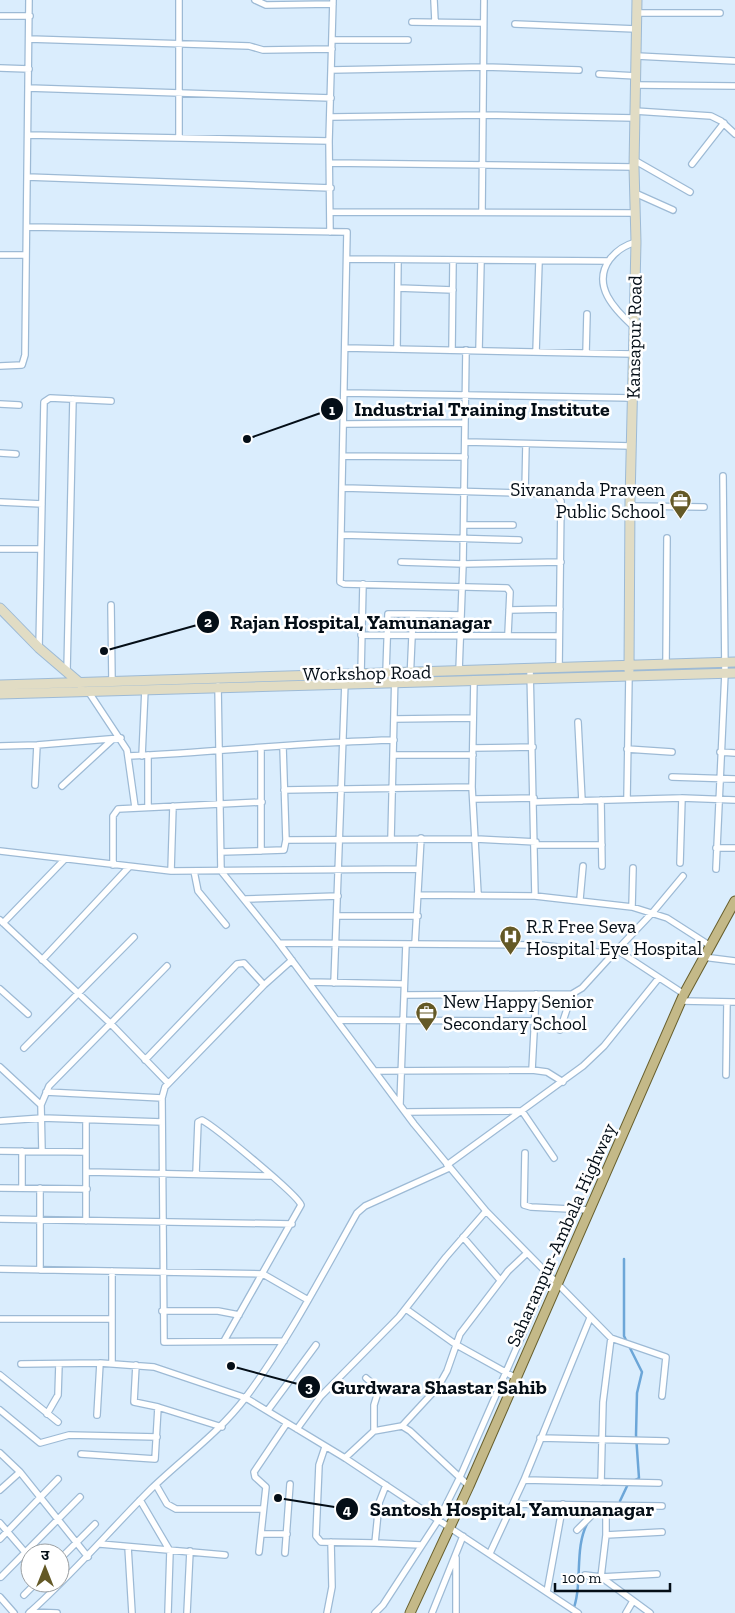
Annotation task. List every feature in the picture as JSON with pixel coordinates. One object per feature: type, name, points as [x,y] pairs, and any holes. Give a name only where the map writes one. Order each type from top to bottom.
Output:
[{"type":"main road","name":"Kansapur Road","points":[[629,670],[630,506],[636,242],[634,163],[637,0]]},
{"type":"main road","points":[[0,608],[39,648],[88,691]]},
{"type":"main road","name":"Workshop Road","points":[[410,677],[458,671],[531,673],[629,670],[666,664],[735,662]]},
{"type":"main road","name":"Workshop Road","points":[[0,685],[112,681],[345,678],[361,673],[474,679],[559,668],[735,674]]},
{"type":"main road","name":"Workshop Road","points":[[0,694],[218,686],[392,675]]},
{"type":"main road","name":"Saharanpur-Ambala Highway","points":[[410,1613],[469,1486],[682,997],[735,901]]},
{"type":"street","points":[[0,366],[18,366],[24,361],[30,0]]},
{"type":"street","points":[[179,0],[179,137]]},
{"type":"street","points":[[254,0],[266,5],[333,2],[329,141],[330,232]]},
{"type":"street","points":[[434,0],[435,21]]},
{"type":"street","points":[[482,212],[484,0]]},
{"type":"street","points":[[636,13],[720,13]]},
{"type":"street","points":[[0,16],[30,16]]},
{"type":"street","points":[[412,22],[483,22]]},
{"type":"street","points":[[515,24],[636,29]]},
{"type":"street","points":[[29,39],[251,46],[263,50],[332,50]]},
{"type":"street","points":[[332,40],[408,40]]},
{"type":"street","points":[[637,56],[735,61]]},
{"type":"street","points":[[330,70],[484,67],[579,70]]},
{"type":"street","points":[[0,68],[29,69]]},
{"type":"street","points":[[599,74],[637,80],[734,86]]},
{"type":"street","points":[[28,88],[331,98]]},
{"type":"street","points":[[331,117],[635,114],[711,116],[724,123],[735,134]]},
{"type":"street","points":[[692,164],[724,123]]},
{"type":"street","points":[[28,135],[329,141]]},
{"type":"street","points":[[330,163],[634,163],[690,192]]},
{"type":"street","points":[[27,177],[330,188]]},
{"type":"street","points":[[635,193],[673,210]]},
{"type":"street","points":[[330,212],[635,214]]},
{"type":"street","points":[[27,227],[347,232],[344,488],[340,582],[507,588],[510,592],[508,634]]},
{"type":"street","points":[[634,327],[612,304],[604,291],[603,271],[608,261],[624,247],[636,242]]},
{"type":"street","points":[[0,255],[26,255]]},
{"type":"street","points":[[346,259],[539,262],[608,261]]},
{"type":"street","points":[[397,348],[398,260]]},
{"type":"street","points":[[452,350],[453,261]]},
{"type":"street","points":[[479,350],[481,261]]},
{"type":"street","points":[[536,352],[539,262]]},
{"type":"street","points":[[398,288],[453,290]]},
{"type":"street","points":[[586,353],[588,314]]},
{"type":"street","points":[[346,348],[633,354]]},
{"type":"street","points":[[458,671],[464,564],[466,350]]},
{"type":"street","points":[[345,393],[632,398]]},
{"type":"street","points":[[39,648],[44,402],[50,398],[111,401]]},
{"type":"street","points":[[66,671],[73,399]]},
{"type":"street","points":[[0,404],[19,405]]},
{"type":"street","points":[[344,424],[465,424]]},
{"type":"street","points":[[465,442],[631,446]]},
{"type":"street","points":[[525,492],[526,444]]},
{"type":"street","points":[[0,453],[16,454]]},
{"type":"street","points":[[344,456],[465,457]]},
{"type":"street","points":[[716,869],[725,673],[723,662],[723,476]]},
{"type":"street","points":[[344,488],[551,492],[559,497],[559,668]]},
{"type":"street","points":[[0,502],[42,504]]},
{"type":"street","points":[[630,506],[704,507]]},
{"type":"street","points":[[464,525],[513,525]]},
{"type":"street","points":[[343,535],[519,540]]},
{"type":"street","points":[[666,664],[667,538]]},
{"type":"street","points":[[0,549],[41,549]]},
{"type":"street","points":[[401,562],[464,564],[560,562]]},
{"type":"street","points":[[361,673],[362,584]]},
{"type":"street","points":[[111,605],[112,681]]},
{"type":"street","points":[[509,610],[560,609]]},
{"type":"street","points":[[391,839],[394,718],[392,675],[386,635],[388,614],[461,615]]},
{"type":"street","points":[[410,677],[413,614]]},
{"type":"street","points":[[362,635],[508,634],[559,636]]},
{"type":"street","points":[[627,800],[629,670]]},
{"type":"street","points":[[531,673],[536,843],[535,896]]},
{"type":"street","points":[[334,982],[338,916],[341,741],[345,678]]},
{"type":"street","points":[[474,679],[472,787],[478,894]]},
{"type":"street","points":[[218,686],[221,871],[246,899],[406,1112],[486,1211],[526,1254],[611,1338],[666,1357],[662,1396]]},
{"type":"street","points":[[145,689],[145,756],[148,807]]},
{"type":"street","points":[[88,691],[121,738],[129,756],[135,808]]},
{"type":"street","points":[[394,718],[473,718]]},
{"type":"street","points":[[578,722],[582,801]]},
{"type":"street","points":[[0,746],[121,738]]},
{"type":"street","points":[[62,786],[113,739]]},
{"type":"street","points":[[129,756],[220,752],[341,741],[394,740]]},
{"type":"street","points":[[35,785],[37,745]]},
{"type":"street","points":[[221,852],[284,850],[286,840],[283,747]]},
{"type":"street","points":[[473,748],[533,747]]},
{"type":"street","points":[[261,749],[261,851]]},
{"type":"street","points":[[627,749],[672,752]]},
{"type":"street","points":[[720,752],[735,753]]},
{"type":"street","points":[[394,755],[472,755]]},
{"type":"street","points":[[672,777],[735,779]]},
{"type":"street","points":[[284,790],[391,790],[472,787]]},
{"type":"street","points":[[474,799],[582,801],[682,798],[735,800]]},
{"type":"street","points":[[680,864],[682,798]]},
{"type":"street","points":[[601,800],[602,866]]},
{"type":"street","points":[[113,865],[114,812],[118,809],[262,802]]},
{"type":"street","points":[[171,871],[173,806]]},
{"type":"street","points":[[286,840],[421,838],[602,845]]},
{"type":"street","points":[[415,944],[421,838]]},
{"type":"street","points":[[716,848],[735,848]]},
{"type":"street","points":[[0,851],[64,860],[171,871],[419,869]]},
{"type":"street","points":[[64,860],[1,922],[110,1023],[168,1083]]},
{"type":"street","points":[[580,900],[583,866]]},
{"type":"street","points":[[42,960],[129,867]]},
{"type":"street","points":[[632,868],[632,906]]},
{"type":"street","points":[[194,871],[198,890],[226,925]]},
{"type":"street","points":[[404,995],[572,994],[582,988],[653,912],[682,876]]},
{"type":"street","points":[[418,895],[478,894],[535,896],[632,906],[653,912],[709,945]]},
{"type":"street","points":[[246,899],[338,896]]},
{"type":"street","points":[[338,916],[418,916]]},
{"type":"street","points":[[24,1048],[134,937]]},
{"type":"street","points":[[279,942],[541,945],[615,952],[658,979],[682,997],[735,1002]]},
{"type":"street","points":[[400,1104],[406,944]]},
{"type":"street","points":[[703,958],[735,961]]},
{"type":"street","points":[[284,1341],[164,1342],[161,1221],[162,1098],[168,1083],[264,984],[292,960]]},
{"type":"street","points":[[145,1060],[237,964],[244,963],[264,984]]},
{"type":"street","points":[[42,1151],[41,1105],[46,1092],[53,1082],[110,1023],[168,966]]},
{"type":"street","points":[[70,1572],[88,1557],[140,1500],[222,1427],[246,1398],[284,1341],[357,1213],[365,1206],[448,1166],[563,1082],[604,1046],[658,979]]},
{"type":"street","points":[[309,982],[404,984]]},
{"type":"street","points":[[0,989],[28,1014]]},
{"type":"street","points":[[532,1070],[536,994]]},
{"type":"street","points":[[560,1030],[572,994]]},
{"type":"street","points":[[726,1075],[728,1002]]},
{"type":"street","points":[[338,1020],[402,1022],[534,1021]]},
{"type":"street","points":[[0,1067],[41,1105]]},
{"type":"street","points":[[376,1072],[532,1070],[547,1072],[563,1082]]},
{"type":"street","points":[[46,1092],[162,1098]]},
{"type":"street","points":[[406,1112],[522,1111]]},
{"type":"street","points":[[522,1111],[554,1158]]},
{"type":"street","points":[[0,1120],[42,1118],[86,1121],[162,1122]]},
{"type":"street","points":[[196,1173],[199,1120],[275,1178],[300,1202],[300,1209],[292,1224],[224,1341]]},
{"type":"street","points":[[86,1121],[88,1172],[86,1221]]},
{"type":"street","points":[[0,1151],[86,1152]]},
{"type":"street","points":[[22,1151],[22,1188]]},
{"type":"street","points":[[524,1153],[524,1205],[530,1207],[590,1210]]},
{"type":"street","points":[[88,1172],[161,1172],[270,1176]]},
{"type":"street","points":[[0,1188],[87,1189]]},
{"type":"street","points":[[40,1188],[40,1270]]},
{"type":"street","points":[[297,1429],[321,1396],[374,1344],[406,1309],[486,1211]]},
{"type":"street","points":[[0,1220],[292,1224]]},
{"type":"street","points":[[463,1237],[500,1280]]},
{"type":"street","points":[[346,1458],[374,1431],[402,1426],[443,1379],[462,1329],[500,1280],[526,1254]]},
{"type":"street","points":[[0,1269],[263,1274],[308,1300]]},
{"type":"street","points":[[112,1271],[112,1364]]},
{"type":"street","points":[[375,1613],[383,1606],[439,1520],[460,1477],[548,1276]]},
{"type":"street","points":[[406,1309],[455,1344],[516,1378]]},
{"type":"street","points":[[162,1311],[218,1311],[239,1316]]},
{"type":"street","points":[[0,1319],[112,1318]]},
{"type":"street","points":[[490,1553],[524,1480],[590,1318]]},
{"type":"street","points":[[601,1482],[603,1402],[611,1338]]},
{"type":"street","points":[[268,1410],[316,1345]]},
{"type":"street","points":[[97,1415],[100,1363]]},
{"type":"street","points":[[21,1364],[100,1363],[163,1369],[246,1398],[346,1458],[574,1610]]},
{"type":"street","points":[[47,1414],[58,1395],[59,1364]]},
{"type":"street","points":[[136,1365],[132,1400],[138,1404],[158,1406],[222,1427]]},
{"type":"street","points":[[0,1375],[58,1422]]},
{"type":"street","points":[[366,1378],[379,1389],[374,1405],[374,1431]]},
{"type":"street","points":[[81,1454],[154,1459],[158,1406]]},
{"type":"street","points":[[0,1410],[40,1443],[69,1435],[157,1437]]},
{"type":"street","points":[[259,1552],[266,1487],[255,1477],[254,1472],[287,1422]]},
{"type":"street","points":[[402,1426],[410,1431],[469,1486]]},
{"type":"street","points":[[540,1438],[666,1441]]},
{"type":"street","points":[[325,1447],[319,1465],[316,1536],[321,1542],[421,1545]]},
{"type":"street","points":[[0,1453],[20,1472],[88,1557]]},
{"type":"street","points":[[1,1488],[20,1472]]},
{"type":"street","points":[[0,1539],[58,1479]]},
{"type":"street","points":[[524,1480],[660,1483]]},
{"type":"street","points":[[285,1553],[290,1484]]},
{"type":"street","points":[[156,1485],[167,1504],[176,1509],[263,1508]]},
{"type":"street","points":[[375,1543],[379,1503],[386,1485]]},
{"type":"street","points":[[38,1543],[80,1497]]},
{"type":"street","points":[[140,1500],[170,1551],[168,1613]]},
{"type":"street","points":[[513,1504],[662,1506]]},
{"type":"street","points":[[547,1592],[563,1504]]},
{"type":"street","points":[[577,1530],[603,1506]]},
{"type":"street","points":[[601,1576],[606,1535],[603,1506]]},
{"type":"street","points":[[0,1523],[20,1546]]},
{"type":"street","points":[[70,1550],[95,1524]]},
{"type":"street","points":[[606,1535],[662,1532]]},
{"type":"street","points":[[262,1534],[287,1534]]},
{"type":"street","points":[[432,1613],[463,1536]]},
{"type":"street","points":[[327,1613],[332,1588],[331,1542]]},
{"type":"street","points":[[100,1544],[225,1555]]},
{"type":"street","points":[[128,1547],[132,1613]]},
{"type":"street","points":[[187,1613],[190,1551]]},
{"type":"street","points":[[456,1556],[456,1613]]},
{"type":"street","points":[[1,1577],[20,1562]]},
{"type":"street","points":[[585,1575],[657,1574]]},
{"type":"street","points":[[601,1576],[650,1613]]},
{"type":"street","points":[[30,1612],[48,1593]]},
{"type":"street","points":[[0,1597],[14,1613]]},
{"type":"street","points":[[626,1613],[633,1601]]},
{"type":"street","points":[[565,1613],[574,1610]]},
{"type":"street","points":[[30,1612],[57,1613]]},
{"type":"waterway","points":[[624,1259],[624,1336],[642,1372],[637,1393],[636,1435],[639,1478],[633,1481]]},
{"type":"waterway","points":[[620,1501],[628,1484]]},
{"type":"waterway","points":[[572,1613],[576,1602],[581,1544],[588,1522]]},
{"type":"place","name":"Industrial Training Institute","points":[[247,439]]},
{"type":"place","name":"Sivananda Praveen Public School","points":[[681,519]]},
{"type":"place","name":"Rajan Hospital, Yamunanagar","points":[[104,651]]},
{"type":"place","name":"R.R Free Seva Hospital Eye Hospital","points":[[510,956]]},
{"type":"place","name":"New Happy Senior Secondary School","points":[[427,1031]]},
{"type":"place","name":"Gurdwara Shastar Sahib","points":[[231,1366]]},
{"type":"place","name":"Santosh Hospital, Yamunanagar","points":[[278,1498]]}]
